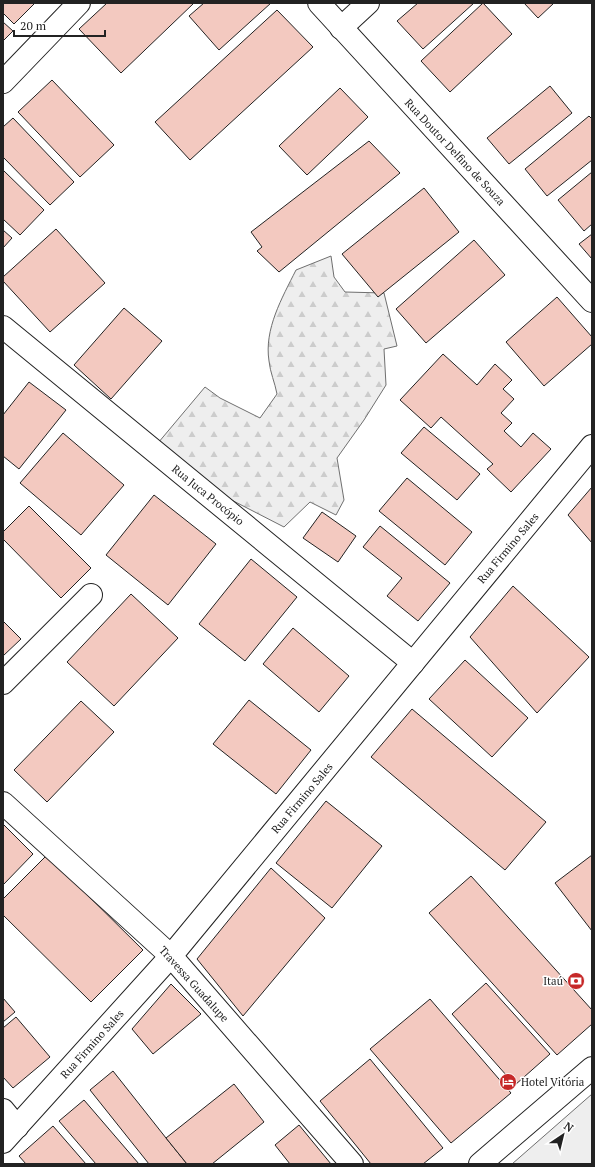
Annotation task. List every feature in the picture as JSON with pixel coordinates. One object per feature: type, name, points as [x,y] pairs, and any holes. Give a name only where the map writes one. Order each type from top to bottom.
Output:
[{"type":"street","points":[[3,82],[79,3]]},
{"type":"street","name":"Rua Doutor Delfino de Souza","points":[[319,3],[592,301]]},
{"type":"street","points":[[341,28],[368,3]]},
{"type":"street","name":"Rua Juca Procópio","points":[[3,327],[413,663]]},
{"type":"street","name":"Rua Firmino Sales","points":[[10,1134],[171,956],[592,446]]},
{"type":"street","points":[[3,683],[91,595]]},
{"type":"street","name":"Travessa Guadalupe","points":[[3,803],[171,956],[352,1164]]},
{"type":"street","points":[[480,1164],[592,1068]]},
{"type":"street","points":[[3,1110],[10,1134]]},
{"type":"street","points":[[494,1164],[505,1142]]},
{"type":"green space","points":[[331,256],[334,277],[345,292],[384,293],[397,346],[384,349],[386,385],[364,420],[337,458],[344,500],[336,515],[310,502],[284,527],[214,491],[158,443],[205,387],[220,398],[260,418],[277,394],[268,349],[269,337],[275,314],[296,270]]},
{"type":"green space","points":[[592,1094],[592,1164],[512,1164]]},
{"type":"building","points":[[3,3],[35,3],[14,24],[3,13]]},
{"type":"building","points":[[107,3],[194,3],[121,73],[79,29]]},
{"type":"building","points":[[204,3],[271,3],[219,50],[189,16]]},
{"type":"building","points":[[418,3],[474,3],[423,49],[397,21]]},
{"type":"building","points":[[483,3],[512,34],[450,92],[421,61]]},
{"type":"building","points":[[524,3],[554,3],[538,18]]},
{"type":"building","points":[[277,10],[313,47],[190,160],[155,122]]},
{"type":"building","points":[[3,22],[13,31],[3,41]]},
{"type":"building","points":[[52,80],[114,145],[80,177],[18,112]]},
{"type":"building","points":[[550,86],[572,113],[509,164],[487,138]]},
{"type":"building","points":[[340,88],[368,117],[307,175],[279,146]]},
{"type":"building","points":[[589,116],[592,119],[592,160],[547,196],[525,169]]},
{"type":"building","points":[[13,118],[74,182],[50,205],[3,157],[3,127]]},
{"type":"building","points":[[369,141],[400,173],[279,272],[257,251],[262,247],[251,232]]},
{"type":"building","points":[[3,170],[44,210],[20,235],[3,219]]},
{"type":"building","points":[[592,172],[592,224],[584,231],[558,200]]},
{"type":"building","points":[[424,188],[459,232],[378,297],[342,254]]},
{"type":"building","points":[[56,229],[105,283],[50,332],[3,281],[3,277]]},
{"type":"building","points":[[3,230],[12,238],[3,248]]},
{"type":"building","points":[[592,234],[592,259],[579,244]]},
{"type":"building","points":[[474,240],[505,275],[426,343],[396,309]]},
{"type":"building","points":[[557,297],[592,337],[592,344],[544,386],[506,342]]},
{"type":"building","points":[[124,308],[162,341],[111,399],[74,365]]},
{"type":"building","points":[[443,354],[477,385],[495,364],[512,380],[503,389],[514,399],[501,413],[512,423],[504,431],[521,447],[533,433],[551,449],[511,492],[487,469],[493,464],[441,417],[431,428],[400,400]]},
{"type":"building","points":[[29,382],[66,410],[19,469],[3,456],[3,415]]},
{"type":"building","points":[[424,427],[480,474],[457,500],[401,453]]},
{"type":"building","points":[[63,433],[124,485],[81,535],[20,483]]},
{"type":"building","points":[[407,478],[472,532],[445,565],[379,511]]},
{"type":"building","points":[[592,487],[592,543],[568,515]]},
{"type":"building","points":[[154,495],[216,544],[168,605],[106,555]]},
{"type":"building","points":[[29,506],[91,568],[61,598],[3,539],[3,532]]},
{"type":"building","points":[[322,512],[356,536],[338,562],[303,538]]},
{"type":"building","points":[[380,526],[450,583],[418,621],[387,596],[402,578],[363,547]]},
{"type":"building","points":[[251,559],[297,597],[245,661],[199,624]]},
{"type":"building","points":[[513,586],[589,657],[537,713],[470,637]]},
{"type":"building","points":[[131,594],[178,638],[114,706],[67,662]]},
{"type":"building","points":[[3,621],[21,639],[3,656]]},
{"type":"building","points":[[293,628],[349,676],[319,712],[263,664]]},
{"type":"building","points":[[465,660],[528,718],[492,757],[429,699]]},
{"type":"building","points":[[249,700],[311,750],[276,794],[213,744]]},
{"type":"building","points":[[81,701],[114,732],[47,802],[14,770]]},
{"type":"building","points":[[412,709],[546,822],[505,870],[371,757]]},
{"type":"building","points":[[326,801],[382,846],[332,908],[276,863]]},
{"type":"building","points":[[3,824],[33,854],[3,885]]},
{"type":"building","points":[[47,855],[143,950],[91,1002],[3,915],[3,899]]},
{"type":"building","points":[[592,855],[592,931],[555,883]]},
{"type":"building","points":[[271,868],[325,918],[243,1016],[197,959]]},
{"type":"building","points":[[471,876],[592,1010],[592,1024],[557,1055],[429,913]]},
{"type":"building","points":[[486,983],[550,1054],[515,1085],[452,1014]]},
{"type":"building","points":[[171,984],[201,1014],[153,1054],[132,1029]]},
{"type":"building","points":[[3,998],[15,1012],[3,1022]]},
{"type":"building","points":[[430,999],[511,1093],[451,1143],[370,1049]]},
{"type":"building","points":[[16,1017],[50,1057],[13,1088],[3,1077],[3,1028]]},
{"type":"building","points":[[370,1059],[443,1148],[423,1164],[371,1164],[320,1101]]},
{"type":"building","points":[[113,1071],[187,1164],[149,1164],[90,1090]]},
{"type":"building","points":[[234,1084],[264,1122],[212,1164],[187,1164],[166,1138]]},
{"type":"building","points":[[84,1100],[139,1164],[96,1164],[59,1121]]},
{"type":"building","points":[[299,1125],[331,1164],[290,1164],[275,1145]]},
{"type":"building","points":[[53,1126],[86,1164],[26,1164],[19,1156]]},
{"type":"place","name":"Itaú","points":[[576,981]]},
{"type":"place","name":"Hotel Vitória","points":[[508,1082]]}]
